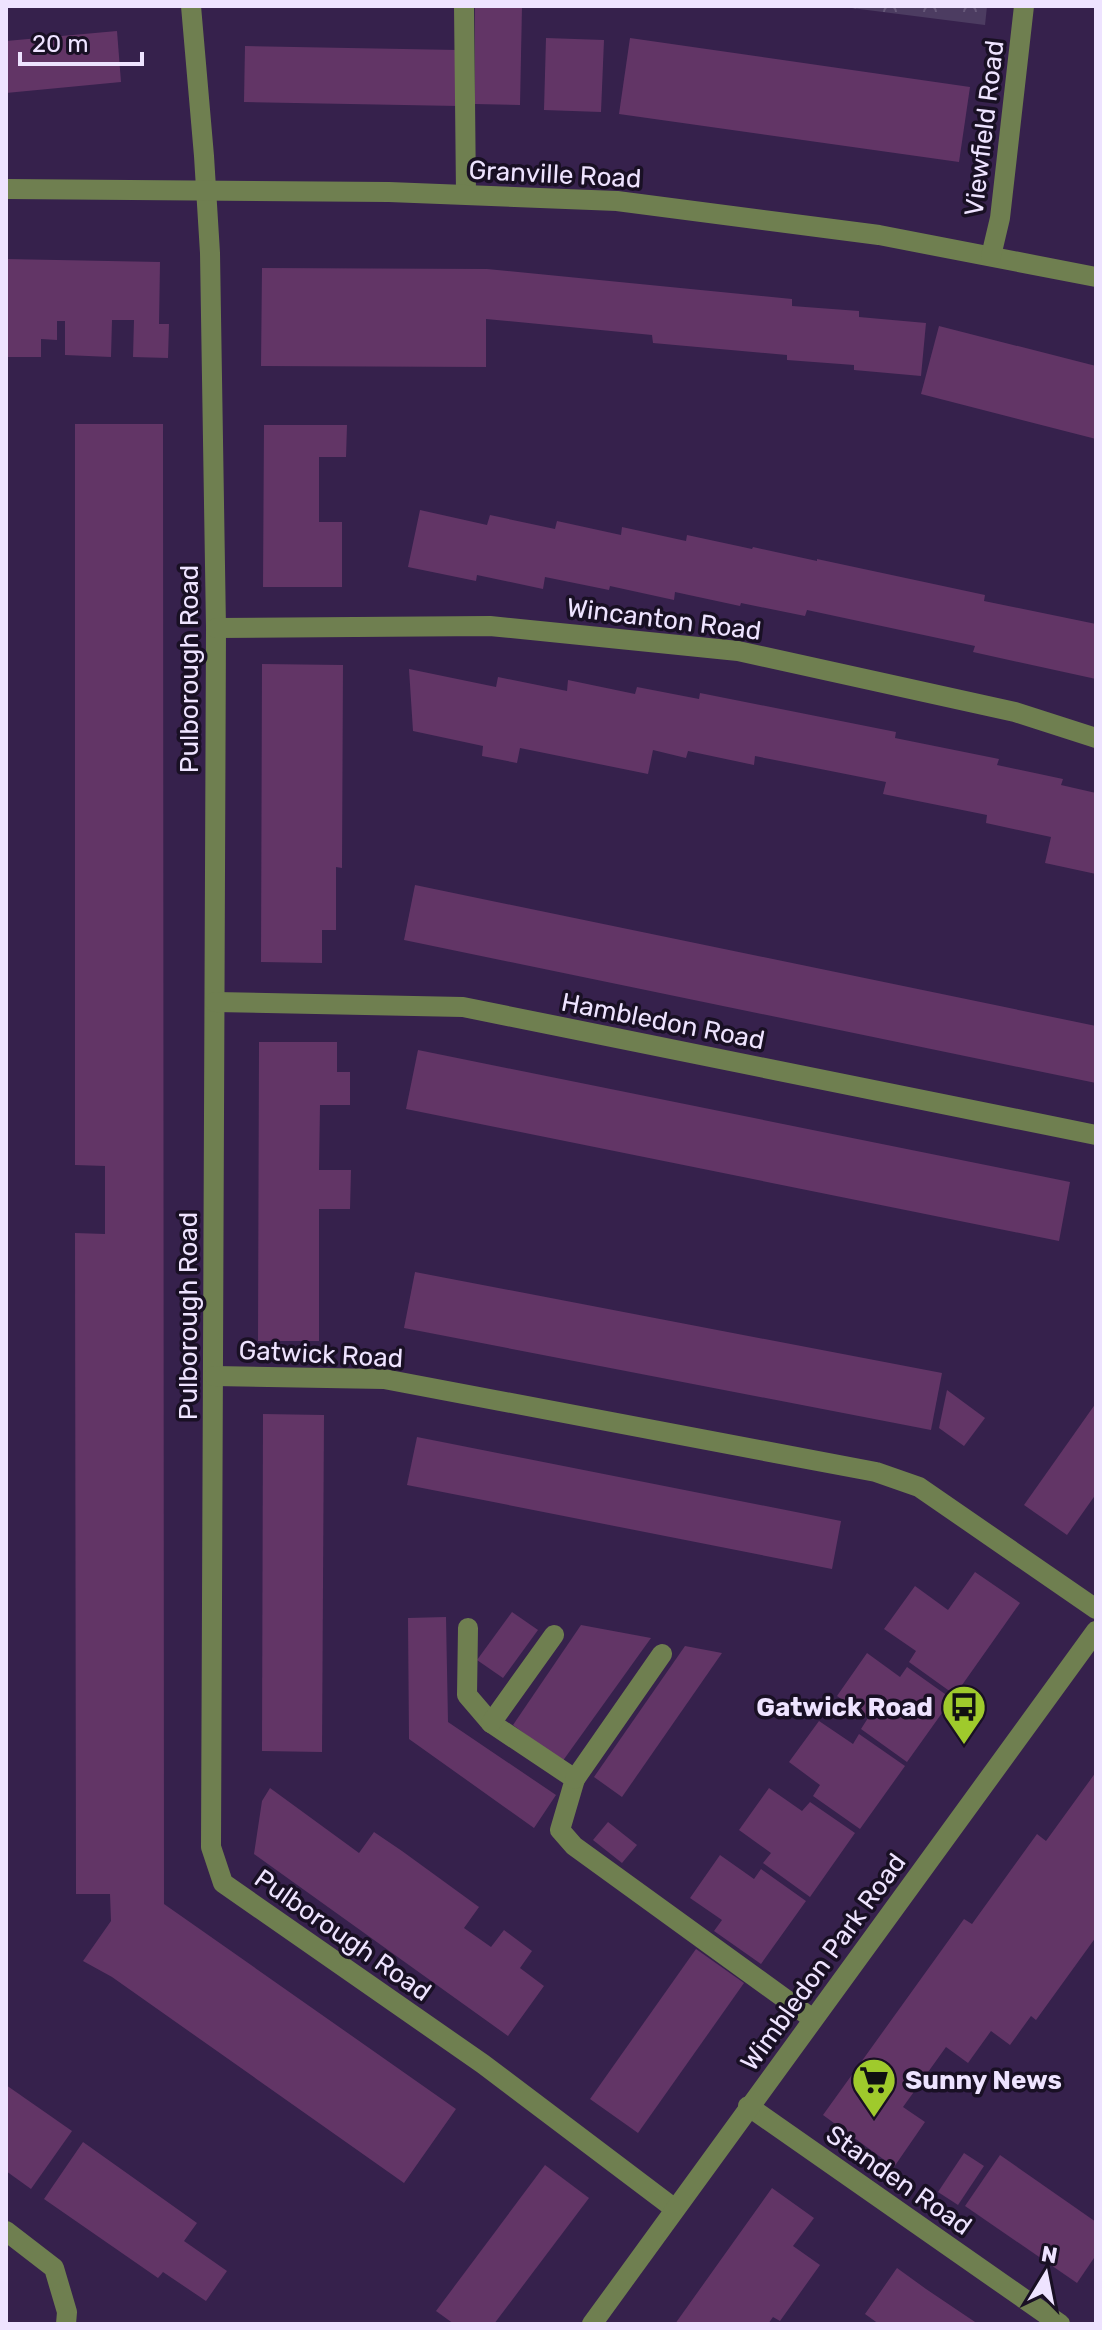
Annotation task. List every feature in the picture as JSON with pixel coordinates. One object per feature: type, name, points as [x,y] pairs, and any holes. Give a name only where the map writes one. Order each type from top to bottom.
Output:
[{"type":"street","name":"Pulborough Road","points":[[191,6],[210,253],[216,628],[211,1847],[223,1883],[483,2064],[675,2209]]},
{"type":"street","points":[[464,6],[466,194]]},
{"type":"street","name":"Viewfield Road","points":[[991,256],[1000,218],[1024,6]]},
{"type":"street","name":"Granville Road","points":[[6,189],[466,194],[632,203],[879,235],[1096,277]]},
{"type":"street","name":"Wincanton Road","points":[[216,628],[490,626],[738,651],[1015,712],[1096,738]]},
{"type":"street","name":"Hambledon Road","points":[[215,1002],[463,1007],[1096,1135]]},
{"type":"street","name":"Gatwick Road","points":[[214,1376],[384,1379],[876,1472],[919,1487],[1096,1609]]},
{"type":"street","points":[[468,1628],[467,1695],[491,1723],[575,1779]]},
{"type":"street","name":"Wimbledon Park Road","points":[[592,2324],[1096,1631]]},
{"type":"street","points":[[491,1723],[554,1635]]},
{"type":"street","points":[[662,1654],[575,1779],[560,1830],[574,1846],[813,2019]]},
{"type":"street","name":"Standen Road","points":[[748,2106],[1060,2324]]},
{"type":"street","points":[[6,2231],[54,2268],[67,2312],[66,2324]]},
{"type":"green space","points":[[836,6],[987,6],[985,25]]},
{"type":"building","points":[[475,6],[522,6],[520,105],[475,104]]},
{"type":"building","points":[[117,31],[121,82],[6,93],[6,41]]},
{"type":"building","points":[[546,38],[604,40],[601,112],[544,110]]},
{"type":"building","points":[[630,38],[970,87],[959,162],[619,114]]},
{"type":"building","points":[[245,46],[458,50],[458,106],[244,102]]},
{"type":"building","points":[[6,259],[160,262],[159,324],[169,324],[168,358],[133,357],[134,320],[112,320],[111,357],[65,355],[65,321],[57,321],[57,340],[41,339],[41,357],[6,357]]},
{"type":"building","points":[[262,268],[487,269],[792,299],[792,306],[859,311],[859,317],[926,323],[921,376],[854,370],[854,365],[787,360],[787,355],[653,343],[652,335],[486,319],[486,367],[261,366]]},
{"type":"building","points":[[939,326],[1096,366],[1096,439],[921,394]]},
{"type":"building","points":[[75,424],[163,424],[164,1904],[456,2109],[404,2183],[112,1977],[83,1961],[111,1921],[110,1894],[76,1894],[75,1233],[105,1234],[105,1166],[75,1165]]},
{"type":"building","points":[[264,425],[347,425],[346,457],[319,457],[319,522],[342,522],[342,587],[263,587]]},
{"type":"building","points":[[420,510],[487,525],[490,515],[555,529],[557,521],[621,535],[622,527],[686,541],[687,535],[985,595],[984,601],[1096,624],[1096,679],[973,652],[975,646],[807,610],[805,616],[675,592],[674,600],[610,586],[609,590],[545,577],[543,589],[477,575],[476,581],[408,567]]},
{"type":"building","points":[[262,664],[343,665],[342,868],[336,867],[336,930],[322,930],[322,963],[261,962]]},
{"type":"building","points":[[409,669],[496,687],[498,677],[567,691],[568,680],[635,694],[637,687],[699,699],[700,693],[896,732],[895,738],[999,759],[997,765],[1063,779],[1061,785],[1096,793],[1096,874],[1045,863],[1051,837],[986,823],[987,815],[883,794],[886,782],[755,756],[754,765],[688,751],[686,758],[653,750],[648,774],[520,748],[517,763],[482,756],[483,746],[413,731]]},
{"type":"building","points":[[415,885],[1096,1026],[1096,1083],[404,940]]},
{"type":"building","points":[[259,1042],[337,1042],[337,1072],[350,1072],[350,1105],[320,1105],[319,1170],[351,1170],[350,1209],[319,1209],[319,1341],[258,1341]]},
{"type":"building","points":[[418,1050],[1070,1182],[1059,1241],[406,1109]]},
{"type":"building","points":[[415,1272],[942,1373],[931,1430],[404,1328]]},
{"type":"building","points":[[947,1390],[985,1418],[964,1446],[939,1428]]},
{"type":"building","points":[[1096,1403],[1096,1494],[1067,1535],[1024,1505]]},
{"type":"building","points":[[263,1414],[324,1415],[322,1752],[262,1751]]},
{"type":"building","points":[[417,1437],[841,1521],[832,1569],[407,1485]]},
{"type":"building","points":[[975,1572],[1020,1603],[955,1695],[909,1662],[916,1651],[884,1629],[915,1586],[948,1610]]},
{"type":"building","points":[[512,1612],[538,1630],[503,1678],[477,1660]]},
{"type":"building","points":[[446,1617],[448,1722],[556,1795],[534,1828],[409,1739],[408,1618]]},
{"type":"building","points":[[581,1625],[651,1638],[562,1762],[513,1725]]},
{"type":"building","points":[[685,1646],[722,1653],[622,1797],[594,1777]]},
{"type":"building","points":[[867,1653],[900,1677],[907,1667],[952,1699],[907,1762],[861,1729],[868,1718],[837,1696]]},
{"type":"building","points":[[819,1721],[853,1744],[859,1734],[905,1766],[860,1829],[813,1796],[820,1785],[789,1762]]},
{"type":"building","points":[[1096,1772],[1096,1937],[1036,2020],[1031,2016],[1010,2045],[991,2031],[968,2063],[946,2047],[903,2107],[925,2122],[894,2167],[823,2115],[964,1919],[972,1924],[1037,1834],[1046,1841]]},
{"type":"building","points":[[270,1788],[359,1853],[374,1832],[402,1851],[479,1907],[464,1928],[491,1947],[504,1930],[532,1951],[520,1968],[544,1986],[508,2036],[254,1854],[262,1801]]},
{"type":"building","points":[[769,1788],[802,1811],[810,1802],[855,1833],[810,1897],[763,1863],[771,1853],[739,1830]]},
{"type":"building","points":[[608,1822],[637,1845],[622,1863],[593,1840]]},
{"type":"building","points":[[720,1855],[754,1879],[761,1869],[806,1901],[761,1964],[714,1931],[722,1920],[690,1898]]},
{"type":"building","points":[[696,1949],[744,1983],[638,2133],[590,2099]]},
{"type":"building","points":[[6,2085],[72,2131],[31,2189],[6,2171]]},
{"type":"building","points":[[83,2142],[197,2223],[184,2241],[227,2271],[206,2301],[163,2272],[158,2278],[44,2199]]},
{"type":"building","points":[[964,2153],[984,2166],[958,2205],[938,2192]]},
{"type":"building","points":[[1000,2155],[1096,2222],[1096,2255],[1077,2283],[965,2206]]},
{"type":"building","points":[[545,2165],[589,2198],[494,2324],[454,2324],[436,2311]]},
{"type":"building","points":[[772,2188],[814,2218],[793,2246],[820,2265],[780,2321],[773,2317],[768,2324],[675,2324]]},
{"type":"building","points":[[897,2268],[978,2324],[879,2324],[865,2314]]},
{"type":"place","name":"Gatwick Road","points":[[964,1746]]},
{"type":"place","name":"Sunny News","points":[[874,2119]]}]
